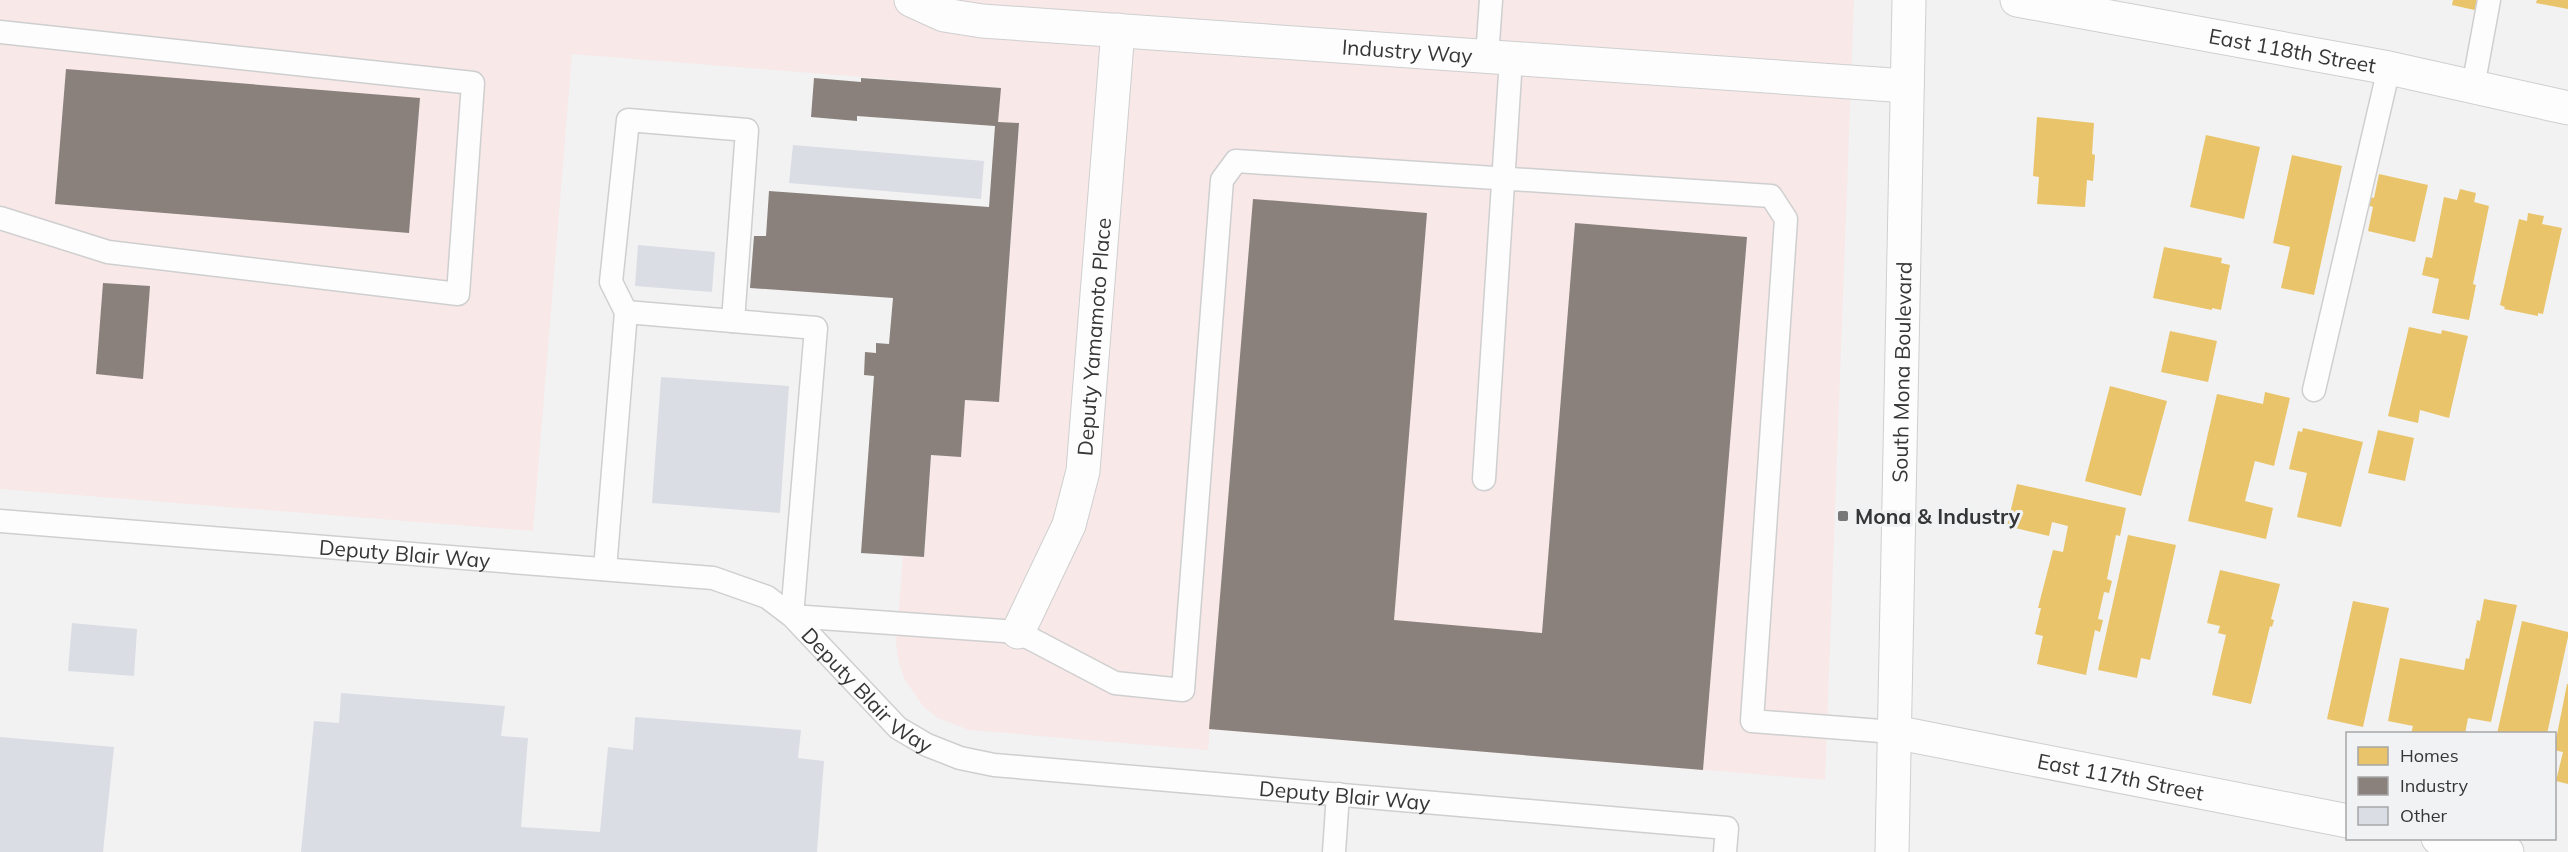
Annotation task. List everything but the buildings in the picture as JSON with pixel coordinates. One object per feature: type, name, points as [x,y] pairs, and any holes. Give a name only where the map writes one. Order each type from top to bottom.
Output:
[{"type":"street","name":"Industry Way","points":[[911,0],[944,15],[982,21],[1907,86]]},
{"type":"street","name":"South Mona Boulevard","points":[[1892,852],[1909,0]]},
{"type":"street","name":"East 118th Street","points":[[2017,0],[2389,68],[2568,108]]},
{"type":"street","name":"Deputy Yamamoto Place","points":[[1018,632],[1069,525],[1083,471],[1118,30]]},
{"type":"street","name":"East 117th Street","points":[[1894,732],[2346,821]]},
{"type":"street","points":[[2448,840],[2507,852]]},
{"type":"lane","points":[[1484,478],[1503,178],[1499,58],[1491,0]]},
{"type":"lane","points":[[2473,87],[2489,0]]},
{"type":"lane","points":[[0,32],[473,83],[458,294],[108,252],[0,218]]},
{"type":"lane","points":[[2314,390],[2389,68]]},
{"type":"lane","points":[[605,570],[626,312],[612,282],[628,120],[747,130],[733,321]]},
{"type":"lane","points":[[626,312],[816,328],[792,616],[1018,632],[1115,684],[1183,690],[1222,180],[1236,161],[1771,196],[1786,219],[1752,721],[1894,732]]},
{"type":"lane","name":"Deputy Blair Way","points":[[0,521],[713,578],[767,597],[792,616],[898,728],[927,746],[960,758],[994,765],[1727,828],[1725,852]]},
{"type":"lane","points":[[1334,852],[1338,794]]},
{"type":"shaded area","points":[[0,0],[1854,0],[1825,780],[1210,729],[1208,750],[969,730],[938,718],[923,706],[905,680],[899,663],[896,643],[903,556],[924,557],[931,455],[965,400],[999,402],[1019,124],[998,122],[1000,88],[572,54],[533,531],[0,489]]},
{"type":"place","name":"Mona & Industry","points":[[1843,516]]}]
